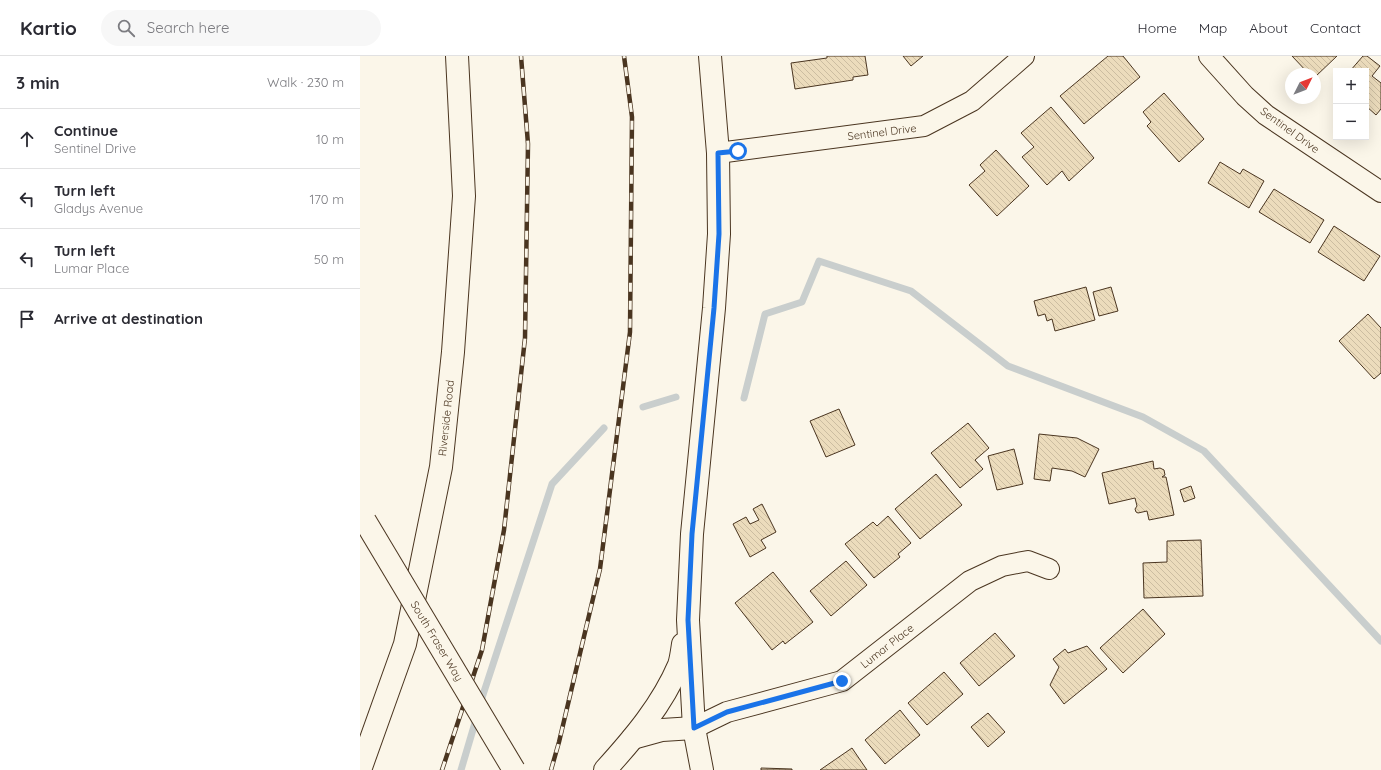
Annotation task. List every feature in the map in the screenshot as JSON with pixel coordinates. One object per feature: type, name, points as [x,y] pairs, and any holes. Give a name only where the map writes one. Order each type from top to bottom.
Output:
[{"type":"street","name":"Riverside Road","points":[[360,770],[405,644],[441,467],[453,352],[464,196],[457,56]]},
{"type":"street","points":[[702,770],[694,728],[688,620],[692,534],[714,308],[719,234],[718,153],[710,56]]},
{"type":"street","name":"Sentinel Drive","points":[[718,153],[924,126],[972,101],[1024,56]]},
{"type":"street","name":"Sentinel Drive","points":[[1209,56],[1245,96],[1266,115],[1381,192]]},
{"type":"street","name":"South Fraser Way","points":[[363,517],[514,770]]},
{"type":"street","name":"Lumar Place","points":[[694,728],[727,712],[842,681],[970,581],[1002,566],[1028,561],[1048,569]]},
{"type":"street","points":[[605,770],[633,738],[659,704],[679,664],[688,620]]},
{"type":"street","points":[[633,738],[662,730],[694,728]]},
{"type":"building","points":[[827,56],[865,56],[868,75],[853,77],[853,80],[795,89],[791,63],[827,58]]},
{"type":"building","points":[[903,56],[923,56],[911,66]]},
{"type":"building","points":[[1108,56],[1123,56],[1140,77],[1084,124],[1060,96]]},
{"type":"building","points":[[1292,56],[1337,56],[1321,71],[1321,68],[1303,68]]},
{"type":"building","points":[[1363,56],[1367,56],[1380,66],[1372,76],[1381,83],[1381,109],[1376,115],[1369,109],[1369,68],[1353,68]]},
{"type":"building","points":[[1164,93],[1204,139],[1179,162],[1147,126],[1151,122],[1143,112]]},
{"type":"building","points":[[1051,107],[1094,158],[1069,181],[1062,171],[1047,185],[1022,157],[1034,147],[1021,133]]},
{"type":"building","points":[[996,150],[1029,186],[997,216],[969,185],[985,171],[980,165]]},
{"type":"building","points":[[1220,162],[1240,174],[1243,169],[1264,181],[1249,208],[1208,183]]},
{"type":"building","points":[[1274,189],[1324,220],[1310,243],[1259,212]]},
{"type":"building","points":[[1334,226],[1380,256],[1364,281],[1318,252]]},
{"type":"building","points":[[1086,287],[1095,320],[1055,331],[1052,319],[1047,321],[1045,314],[1038,316],[1034,301]]},
{"type":"building","points":[[1111,287],[1118,311],[1099,316],[1093,292]]},
{"type":"building","points":[[1368,314],[1381,328],[1381,373],[1374,379],[1339,341]]},
{"type":"building","points":[[839,409],[855,445],[826,457],[810,421]]},
{"type":"building","points":[[968,423],[989,448],[975,460],[983,469],[960,488],[931,453]]},
{"type":"building","points":[[1039,434],[1077,438],[1099,449],[1085,477],[1072,471],[1052,468],[1050,481],[1034,479]]},
{"type":"building","points":[[1014,449],[1023,484],[997,490],[988,456]]},
{"type":"building","points":[[1153,461],[1154,469],[1160,468],[1164,470],[1165,475],[1162,477],[1166,477],[1174,515],[1149,520],[1147,511],[1136,512],[1135,509],[1137,506],[1135,498],[1109,504],[1102,473]]},
{"type":"building","points":[[936,474],[962,505],[920,539],[895,509]]},
{"type":"building","points":[[1191,486],[1195,498],[1184,502],[1180,490]]},
{"type":"building","points":[[762,504],[776,532],[761,540],[766,548],[750,557],[733,524],[746,517],[750,524],[759,520],[753,509]]},
{"type":"building","points":[[888,516],[911,543],[898,554],[900,557],[874,578],[845,544],[873,522],[877,526]]},
{"type":"building","points":[[1201,540],[1203,596],[1144,598],[1143,563],[1167,562],[1167,541]]},
{"type":"building","points":[[846,561],[867,585],[831,616],[810,591]]},
{"type":"building","points":[[773,572],[813,622],[785,644],[783,641],[772,650],[735,603]]},
{"type":"building","points":[[1143,609],[1165,634],[1123,673],[1100,648]]},
{"type":"building","points":[[995,633],[1015,656],[979,686],[960,663]]},
{"type":"building","points":[[1087,646],[1107,669],[1064,704],[1050,685],[1059,667],[1053,659],[1065,649],[1068,653]]},
{"type":"building","points":[[944,672],[963,694],[927,725],[908,703]]},
{"type":"building","points":[[900,710],[920,735],[885,764],[865,740]]},
{"type":"building","points":[[988,713],[1005,732],[988,747],[971,727]]},
{"type":"building","points":[[852,748],[867,770],[820,770]]},
{"type":"building","points":[[761,768],[792,769],[792,770],[761,770]]},
{"type":"waterway","points":[[744,398],[765,314],[802,302],[819,261],[911,291],[1008,366],[1143,417],[1204,451],[1381,641]]},
{"type":"waterway","points":[[643,407],[676,397]]},
{"type":"waterway","points":[[480,704],[552,484],[604,428]]},
{"type":"waterway","points":[[461,770],[477,716]]},
{"type":"railway","points":[[442,770],[482,650],[504,530],[525,338],[528,144],[521,56]]},
{"type":"railway","points":[[551,770],[600,569],[630,332],[632,117],[624,56]]},
{"type":"route","points":[[738,151],[718,153],[719,234],[714,308],[692,534],[688,620],[694,728],[727,712],[842,681]]}]
